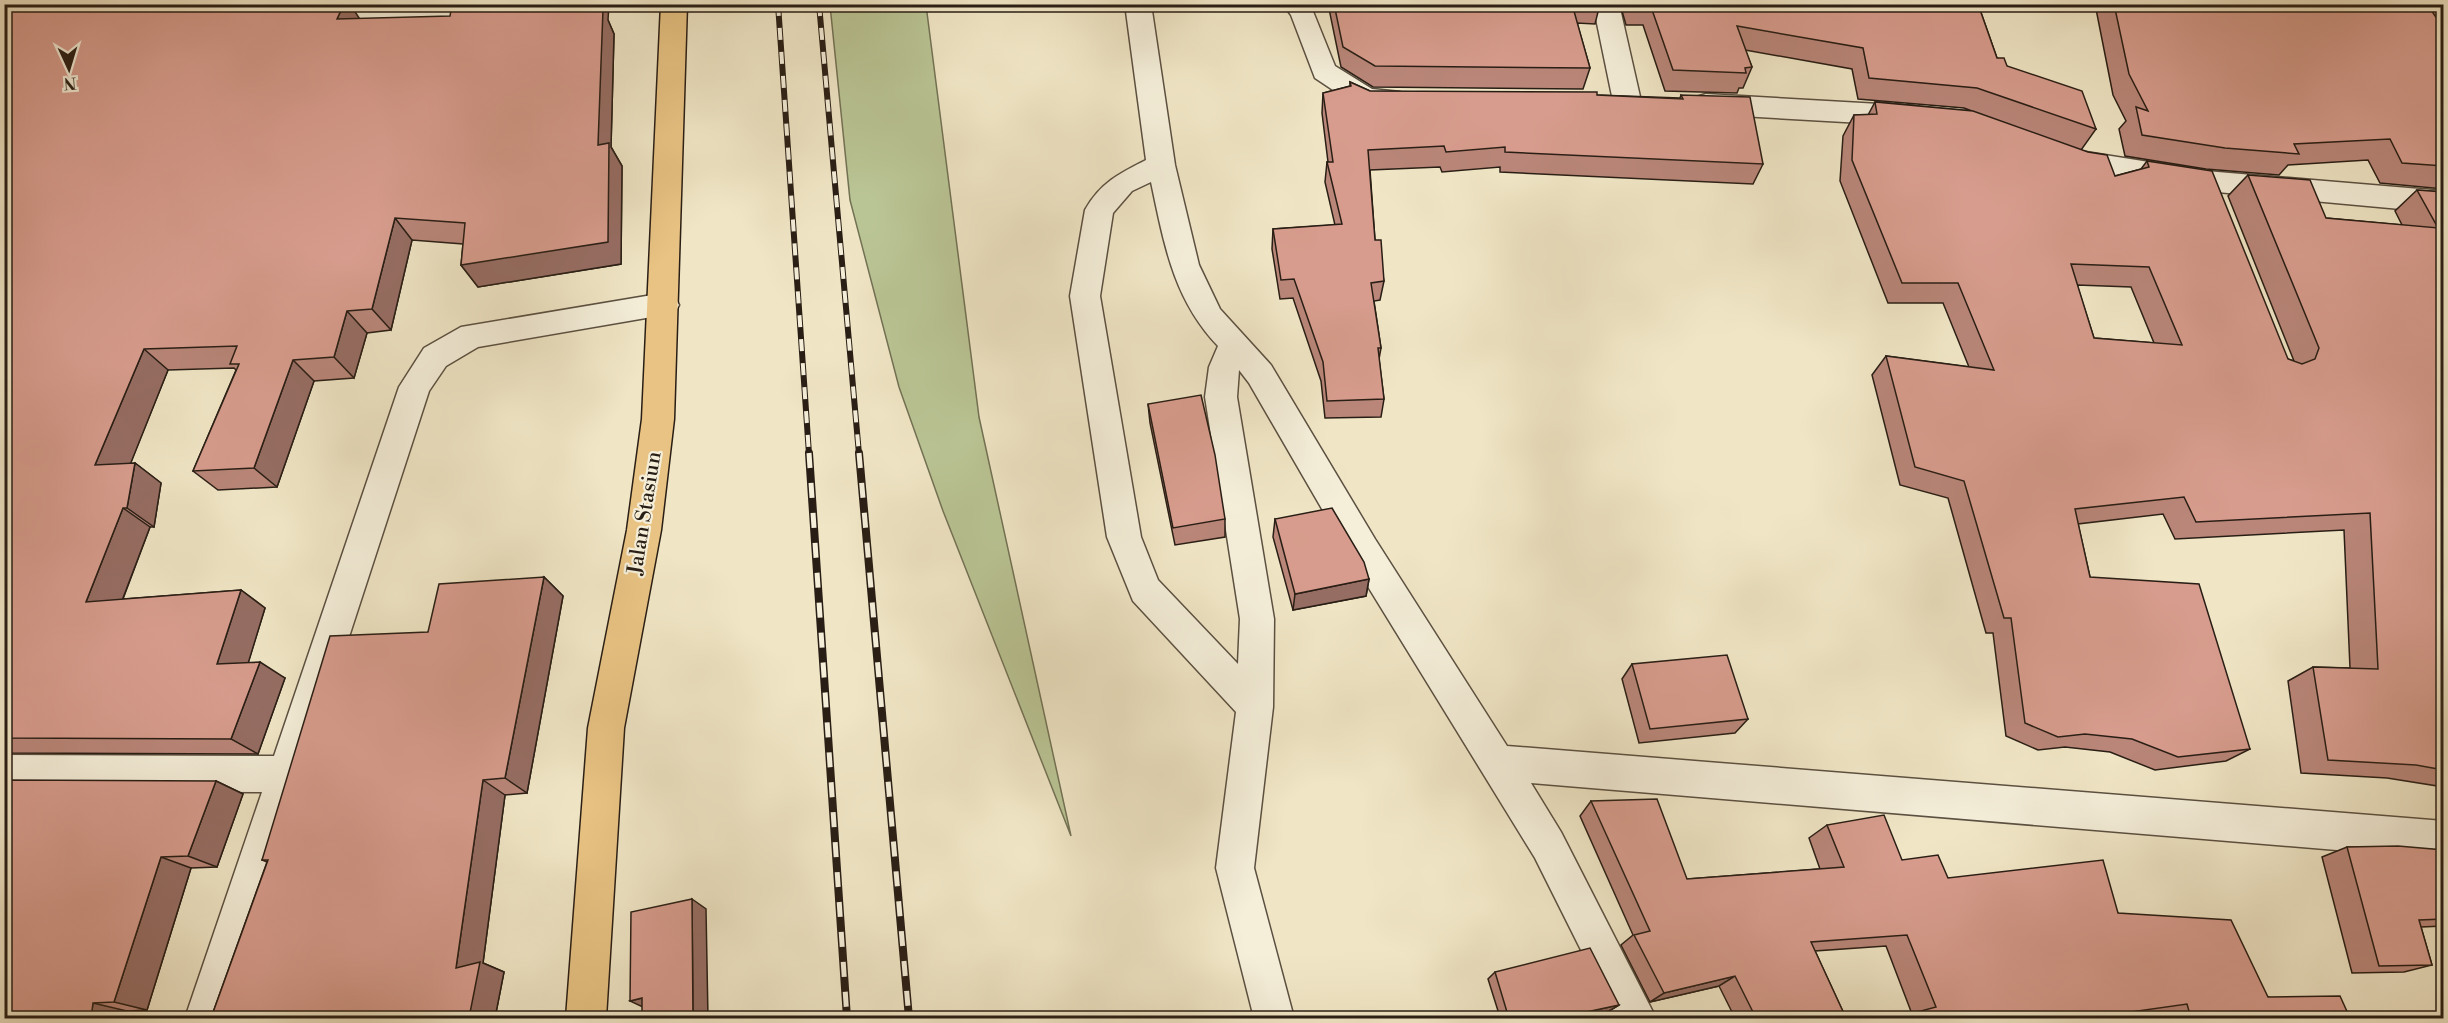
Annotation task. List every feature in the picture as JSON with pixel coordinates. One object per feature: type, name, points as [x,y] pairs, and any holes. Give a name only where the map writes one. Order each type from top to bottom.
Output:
[{"type":"main road","name":"Jalan Stasiun","points":[[586,1018],[606,728],[644,530],[658,419],[674,4]]},
{"type":"street","points":[[238,4],[379,14],[554,4]]},
{"type":"street","points":[[1138,4],[1161,165],[1184,265],[1209,317],[1236,343],[1260,374],[1363,549],[1548,845],[1636,1018]]},
{"type":"street","points":[[1296,4],[1303,14],[1324,70],[1367,99],[1414,99]]},
{"type":"street","points":[[1606,4],[1627,101]]},
{"type":"street","points":[[1685,103],[1836,109],[1940,118]]},
{"type":"street","points":[[2040,149],[2073,161],[2206,181],[2444,202]]},
{"type":"street","points":[[1161,165],[1122,184],[1099,210],[1085,296],[1124,537],[1145,590],[1254,707]]},
{"type":"street","points":[[2206,181],[2219,214]]},
{"type":"street","points":[[205,1018],[230,937],[288,774],[325,651],[415,387],[435,357],[472,336],[664,304]]},
{"type":"street","points":[[1236,343],[1224,367],[1221,397],[1257,619],[1254,707],[1236,868],[1274,1018]]},
{"type":"street","points":[[1496,763],[2444,840]]},
{"type":"street","points":[[4,773],[288,774]]},
{"type":"green space","points":[[830,5],[926,5],[979,417],[1071,836],[943,511],[899,387],[850,200]]},
{"type":"building","points":[[4,4],[344,4],[337,19],[450,16],[452,4],[595,4],[594,10],[603,9],[598,145],[609,143],[608,242],[461,265],[465,223],[395,218],[372,309],[347,311],[334,357],[293,360],[254,468],[193,471],[239,364],[230,364],[237,346],[144,349],[95,465],[135,463],[127,508],[123,508],[86,602],[241,590],[217,664],[260,662],[231,739],[4,738]]},
{"type":"building","points":[[1334,4],[1572,4],[1590,68],[1375,66],[1343,47]]},
{"type":"building","points":[[1650,4],[1978,4],[1997,58],[2004,58],[2007,66],[2082,91],[2096,129],[1977,88],[1869,78],[1863,48],[1737,26],[1752,67],[1745,68],[1746,73],[1673,70]]},
{"type":"building","points":[[2114,4],[2427,4],[2444,29],[2444,166],[2402,163],[2390,139],[2294,144],[2299,154],[2225,148],[2142,135],[2136,107],[2148,111],[2129,74]]},
{"type":"building","points":[[1350,82],[1370,91],[1597,92],[1597,95],[1683,99],[1681,95],[1750,97],[1763,164],[1505,152],[1505,147],[1446,152],[1444,146],[1368,150],[1375,240],[1381,240],[1384,281],[1371,283],[1381,348],[1378,348],[1384,399],[1327,401],[1323,362],[1294,279],[1281,280],[1273,229],[1342,224],[1327,162],[1333,162],[1323,93],[1351,86]]},
{"type":"building","points":[[1875,102],[1973,111],[2088,152],[2107,155],[2115,176],[2149,167],[2147,161],[2212,171],[2288,359],[2302,364],[2315,359],[2319,348],[2248,175],[2310,180],[2326,218],[2438,228],[2417,190],[2444,192],[2444,770],[2416,765],[2328,760],[2313,667],[2378,669],[2370,513],[2196,522],[2184,497],[2075,509],[2090,577],[2199,584],[2250,749],[2178,757],[2132,739],[2085,734],[2058,737],[2025,723],[2011,618],[2004,618],[1964,481],[1915,467],[1886,356],[1994,370],[1958,283],[1902,283],[1852,160],[1854,115],[1877,114]],"holes":[[[2071,264],[2149,267],[2182,345],[2094,338]]]},
{"type":"building","points":[[1201,395],[1215,455],[1225,519],[1173,528],[1148,404]]},
{"type":"building","points":[[1332,508],[1364,562],[1369,579],[1295,594],[1275,519]]},
{"type":"building","points":[[544,577],[505,778],[483,780],[456,968],[480,962],[469,1018],[211,1018],[268,860],[262,860],[330,636],[428,632],[439,584]]},
{"type":"building","points":[[1727,655],[1748,719],[1650,729],[1632,664]]},
{"type":"building","points":[[4,780],[216,781],[188,856],[161,857],[114,1002],[93,1003],[91,1018],[4,1018]]},
{"type":"building","points":[[1657,799],[1687,879],[1844,867],[1827,825],[1884,815],[1902,860],[1938,855],[1948,878],[2103,860],[2118,913],[2231,920],[2268,997],[2340,996],[2350,1018],[2191,1018],[2187,1004],[2088,1018],[1895,1018],[1936,1007],[1907,935],[1811,942],[1846,1018],[1756,1018],[1735,976],[1664,993],[1634,935],[1650,931],[1591,801]]},
{"type":"building","points":[[2398,846],[2444,850],[2444,919],[2419,920],[2432,965],[2379,966],[2347,847]]},
{"type":"building","points":[[692,899],[693,1018],[642,1018],[642,998],[630,1001],[631,912]]},
{"type":"building","points":[[1590,948],[1619,1005],[1586,1012],[1588,1018],[1484,1018],[1507,1012],[1495,972]]},
{"type":"railway","points":[[778,4],[809,454]]},
{"type":"railway","points":[[819,4],[859,454]]},
{"type":"railway","points":[[809,453],[847,1018]]},
{"type":"railway","points":[[859,453],[909,1018]]}]
